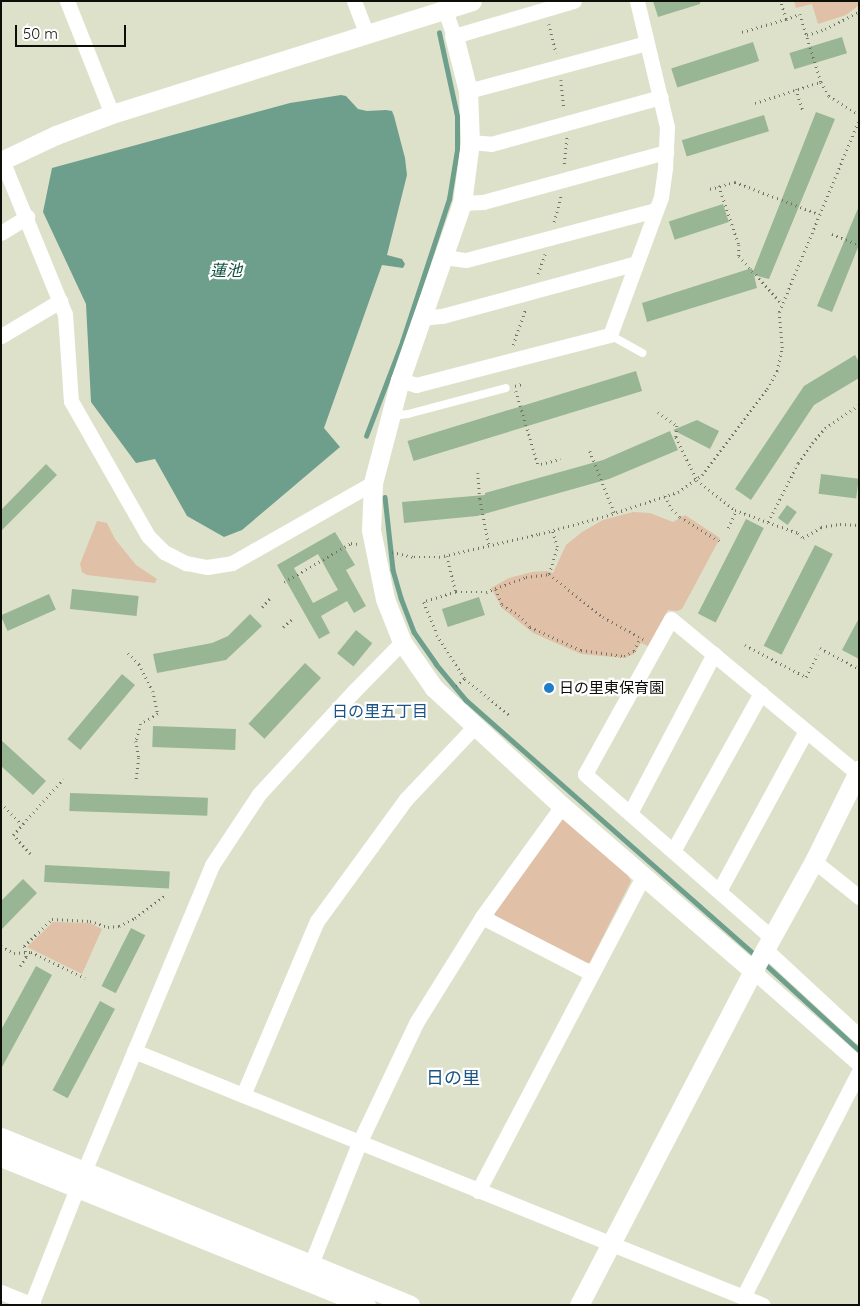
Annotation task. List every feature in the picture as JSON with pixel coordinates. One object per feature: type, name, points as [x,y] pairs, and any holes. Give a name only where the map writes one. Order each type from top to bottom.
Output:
[{"type":"street","points":[[67,1],[112,114]]},
{"type":"street","points":[[354,1],[368,34]]},
{"type":"street","points":[[373,483],[232,563],[207,567],[186,563],[164,552],[143,528],[71,401],[65,314],[27,217],[2,160],[56,135],[112,114],[368,34],[443,5],[472,1]]},
{"type":"street","points":[[454,36],[574,1]]},
{"type":"street","points":[[400,380],[416,385],[610,335],[628,292],[634,264],[661,197],[666,152],[667,127],[637,1]]},
{"type":"street","points":[[443,5],[454,36],[468,91],[470,142],[462,203],[400,380],[373,483],[372,530],[384,598],[402,642],[434,688],[474,727],[643,878],[859,1064]]},
{"type":"street","points":[[468,91],[648,43]]},
{"type":"street","points":[[470,142],[491,144],[661,97]]},
{"type":"street","points":[[462,203],[483,202],[666,152]]},
{"type":"street","points":[[444,257],[466,260],[655,210]]},
{"type":"street","points":[[1,233],[27,217]]},
{"type":"street","points":[[422,318],[442,316],[634,264]]},
{"type":"street","points":[[1,336],[60,301]]},
{"type":"street","points":[[579,1305],[768,942],[814,862],[858,772],[672,619],[585,774],[719,891],[768,942],[859,1036]]},
{"type":"street","points":[[1,1292],[32,1305],[81,1179],[212,865],[259,794],[402,642]]},
{"type":"street","points":[[630,813],[714,654]]},
{"type":"street","points":[[673,850],[761,694]]},
{"type":"street","points":[[243,1095],[317,921],[406,799],[474,727]]},
{"type":"street","points":[[719,891],[806,731]]},
{"type":"street","points":[[308,1272],[360,1141],[416,1023],[482,917],[562,806]]},
{"type":"street","points":[[814,862],[859,897]]},
{"type":"street","points":[[478,1191],[591,973],[643,878]]},
{"type":"street","points":[[482,917],[591,973]]},
{"type":"street","points":[[134,1051],[763,1305]]},
{"type":"street","points":[[743,1297],[859,1071]]},
{"type":"street","points":[[1,1137],[81,1179],[308,1272],[410,1305]]},
{"type":"street","points":[[1,1157],[81,1179]]},
{"type":"street","points":[[308,1272],[366,1305]]},
{"type":"lane","points":[[610,335],[642,353]]},
{"type":"lane","points":[[390,416],[408,414],[506,388]]},
{"type":"path","points":[[780,1],[786,19]]},
{"type":"path","points":[[807,35],[825,29],[859,12]]},
{"type":"path","points":[[742,32],[800,14],[821,82],[829,96],[859,115]]},
{"type":"path","points":[[755,102],[821,82]]},
{"type":"path","points":[[796,89],[803,111]]},
{"type":"path","points":[[414,557],[447,555],[552,530],[614,513],[678,492],[696,480],[767,389],[777,371],[782,348],[779,312],[859,120]]},
{"type":"path","points":[[507,362],[550,237],[564,180],[567,138],[565,123]]},
{"type":"path","points":[[710,189],[735,182],[819,214]]},
{"type":"path","points":[[720,186],[739,245],[739,256],[782,304]]},
{"type":"path","points":[[832,234],[859,245]]},
{"type":"path","points":[[515,386],[539,465],[560,459]]},
{"type":"path","points":[[768,522],[798,463],[812,443],[825,428],[859,405]]},
{"type":"path","points":[[658,412],[677,426],[676,437],[696,480],[737,511],[798,534],[803,538],[821,527],[840,524],[859,525]]},
{"type":"path","points":[[590,451],[614,513]]},
{"type":"path","points":[[478,473],[480,498],[489,546]]},
{"type":"path","points":[[665,496],[672,509],[680,517],[721,542]]},
{"type":"path","points":[[728,528],[737,511]]},
{"type":"path","points":[[549,574],[557,547],[552,530]]},
{"type":"path","points":[[284,582],[352,543]]},
{"type":"path","points":[[447,555],[456,592]]},
{"type":"path","points":[[510,715],[465,680],[437,635],[424,602],[456,592],[477,593],[496,589],[516,579],[536,574],[549,574],[603,616],[656,647]]},
{"type":"path","points":[[496,589],[502,605],[519,615],[530,627],[581,650],[624,656],[634,651],[640,637]]},
{"type":"path","points":[[262,607],[272,597]]},
{"type":"path","points":[[283,627],[291,620]]},
{"type":"path","points":[[746,645],[806,677],[817,655]]},
{"type":"path","points":[[820,648],[859,669]]},
{"type":"path","points":[[128,653],[139,664],[153,691],[158,714],[141,724],[136,741],[139,758],[136,782]]},
{"type":"path","points":[[30,854],[13,835],[63,779]]},
{"type":"path","points":[[1,803],[22,825]]},
{"type":"path","points":[[20,966],[26,957],[24,946],[52,920],[90,920],[108,927],[119,926],[135,918],[166,895]]},
{"type":"path","points":[[1,946],[14,952],[31,952],[85,978]]},
{"type":"shaded area","points":[[794,1],[858,1],[859,5],[846,15],[818,24],[812,4],[796,8]]},
{"type":"shaded area","points":[[633,512],[650,513],[673,522],[685,515],[720,538],[682,609],[677,611],[668,610],[648,646],[641,643],[634,654],[624,658],[581,654],[533,633],[502,608],[491,588],[509,578],[532,572],[547,571],[553,573],[566,545],[582,532],[603,520]]},
{"type":"shaded area","points":[[97,521],[107,523],[115,539],[136,565],[157,579],[155,583],[87,575],[82,572],[80,564]]},
{"type":"shaded area","points":[[565,819],[627,874],[631,881],[590,962],[584,965],[497,920],[494,912],[557,821]]},
{"type":"shaded area","points":[[53,922],[90,923],[102,929],[82,974],[27,947]]},
{"type":"water","name":"蓮池","points":[[341,95],[346,96],[358,109],[392,111],[394,116],[405,158],[407,175],[387,255],[402,259],[405,264],[403,268],[382,265],[324,428],[340,447],[242,530],[224,537],[187,516],[155,459],[136,463],[91,402],[86,304],[43,212],[52,168],[290,103]]},
{"type":"building","points":[[653,1],[700,1],[700,4],[658,17]]},
{"type":"building","points":[[842,37],[847,53],[794,69],[789,53]]},
{"type":"building","points":[[753,42],[759,61],[677,88],[671,69]]},
{"type":"building","points":[[816,112],[835,119],[769,279],[754,275],[757,288],[647,322],[642,303],[752,268],[753,272]]},
{"type":"building","points":[[764,115],[769,131],[687,156],[682,140]]},
{"type":"building","points":[[723,204],[729,222],[675,240],[669,222]]},
{"type":"building","points":[[859,206],[859,245],[832,312],[817,306]]},
{"type":"building","points":[[855,355],[859,362],[859,378],[814,405],[751,500],[735,489],[804,386]]},
{"type":"building","points":[[636,371],[642,391],[414,461],[407,441]]},
{"type":"building","points":[[697,420],[719,431],[710,449],[673,430]]},
{"type":"building","points":[[670,431],[678,450],[609,479],[477,516],[404,523],[402,502],[485,495],[485,493],[603,460]]},
{"type":"building","points":[[46,464],[57,475],[1,531],[1,510]]},
{"type":"building","points":[[821,474],[859,479],[856,498],[819,494]]},
{"type":"building","points":[[787,505],[797,512],[788,525],[778,518]]},
{"type":"building","points":[[746,519],[764,528],[716,623],[698,613]]},
{"type":"building","points":[[335,532],[355,565],[346,570],[366,606],[354,613],[347,601],[321,616],[330,633],[319,639],[277,565]],"holes":[[[318,554],[338,590],[313,603],[294,568]]]},
{"type":"building","points":[[815,545],[833,554],[782,655],[764,646]]},
{"type":"building","points":[[72,589],[139,596],[137,616],[70,609]]},
{"type":"building","points":[[49,594],[56,610],[7,631],[1,615]]},
{"type":"building","points":[[479,597],[485,615],[448,627],[442,609]]},
{"type":"building","points":[[250,614],[262,626],[226,660],[157,673],[153,654],[212,643],[228,636]]},
{"type":"building","points":[[859,618],[859,659],[842,650]]},
{"type":"building","points":[[356,630],[372,643],[353,667],[337,653]]},
{"type":"building","points":[[305,663],[321,678],[264,739],[248,724]]},
{"type":"building","points":[[122,674],[135,685],[80,750],[67,739]]},
{"type":"building","points":[[153,726],[236,729],[235,750],[152,747]]},
{"type":"building","points":[[1,740],[46,781],[33,795],[1,766]]},
{"type":"building","points":[[70,793],[208,798],[207,816],[69,811]]},
{"type":"building","points":[[45,865],[170,872],[169,889],[44,882]]},
{"type":"building","points":[[23,879],[37,893],[1,930],[1,901]]},
{"type":"building","points":[[131,928],[145,935],[116,993],[101,986]]},
{"type":"building","points":[[36,966],[52,975],[1,1069],[1,1030]]},
{"type":"building","points":[[100,1001],[115,1009],[68,1098],[53,1090]]},
{"type":"waterway","points":[[366,436],[402,342],[449,199],[457,150],[457,116],[439,33]]},
{"type":"waterway","points":[[385,497],[393,570],[401,598],[414,632],[436,664],[466,700],[756,956]]},
{"type":"waterway","points":[[764,963],[859,1050]]},
{"type":"place","name":"日の里東保育園","points":[[549,688]]},
{"type":"district","name":"日の里五丁目","points":[[380,711]]},
{"type":"district","name":"日の里","points":[[453,1078]]}]
